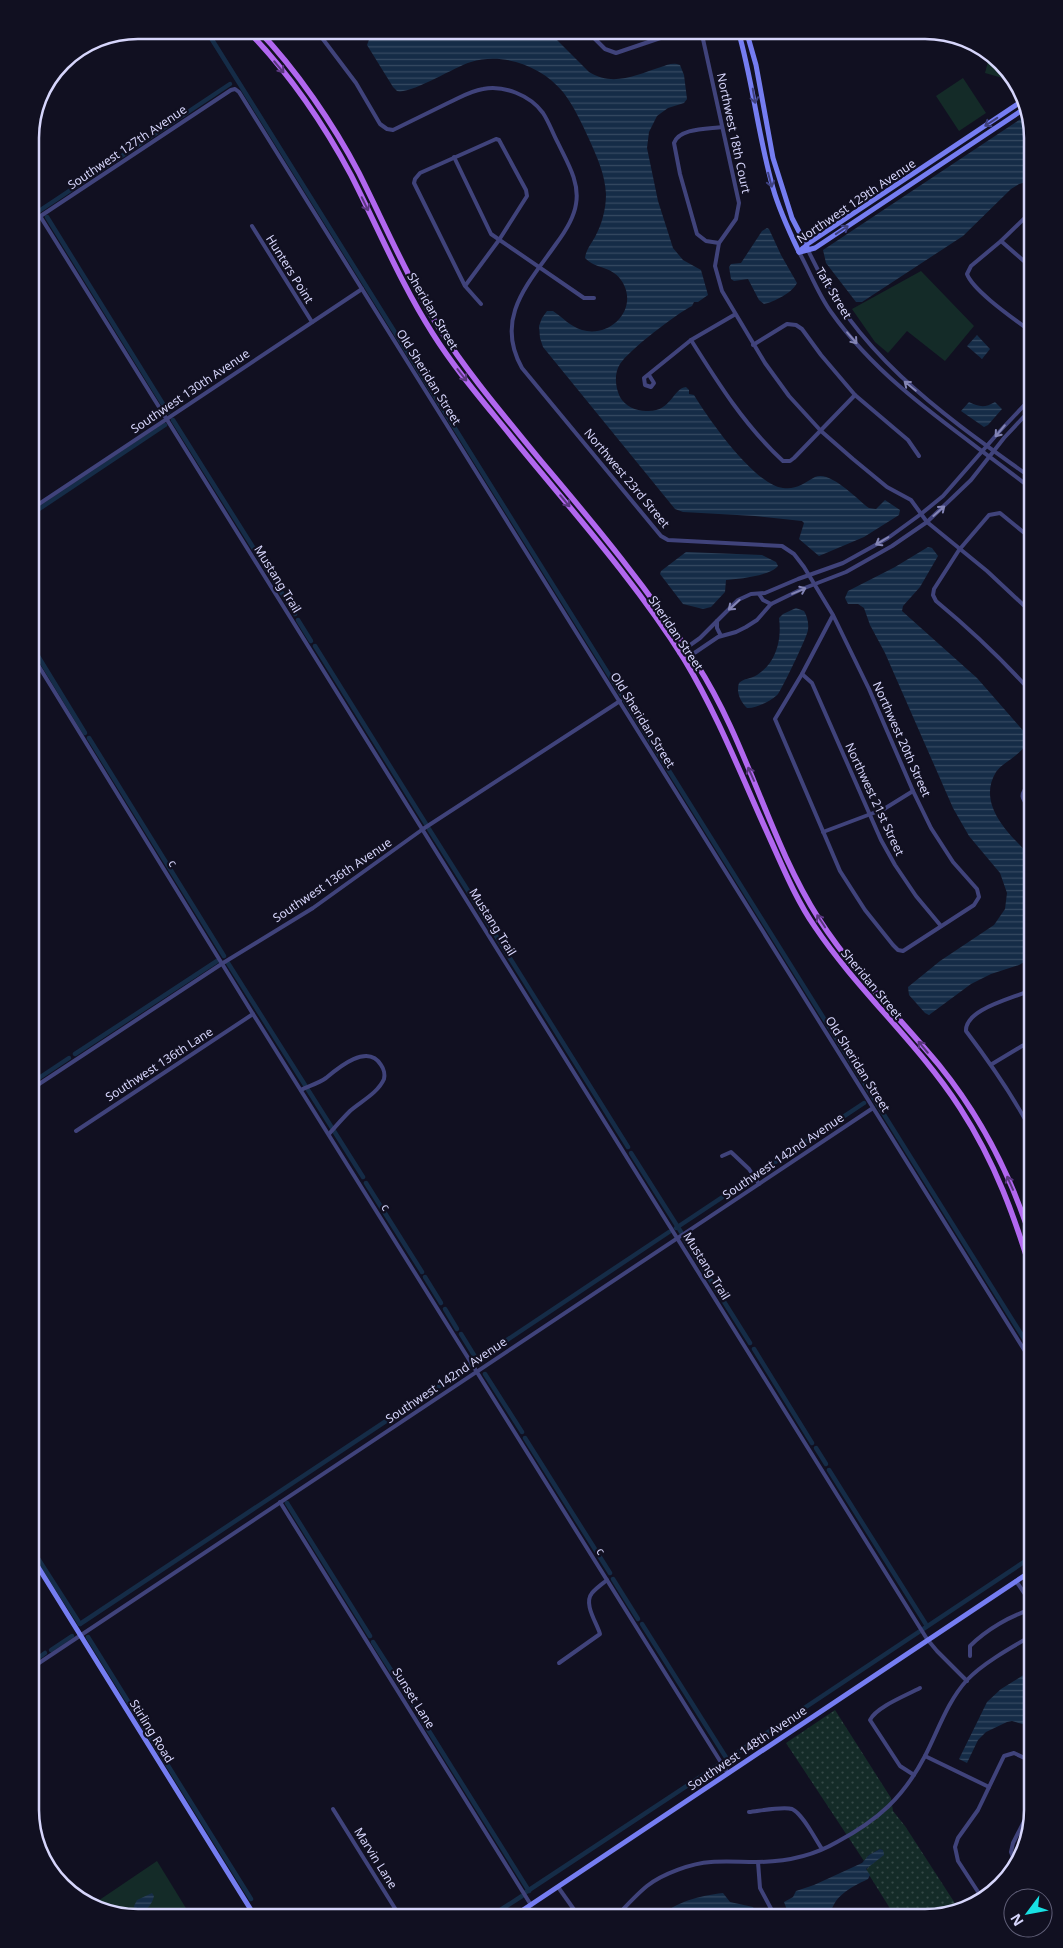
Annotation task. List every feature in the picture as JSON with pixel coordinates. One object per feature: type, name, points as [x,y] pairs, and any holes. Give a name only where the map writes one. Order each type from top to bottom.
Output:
[{"type":"main road","name":"Sheridan Street","points":[[255,39],[288,78],[327,134],[349,173],[414,302],[454,365],[600,544],[635,589],[679,652],[720,724],[785,873],[813,924],[829,948],[934,1072],[959,1106],[980,1141],[1007,1198],[1024,1250]]},
{"type":"main road","name":"Sheridan Street","points":[[266,39],[296,75],[335,132],[357,169],[423,301],[462,362],[642,584],[691,655],[727,721],[793,871],[812,906],[837,944],[941,1068],[967,1102],[1003,1166],[1024,1220]]},
{"type":"street","points":[[323,39],[356,83],[380,124],[387,130],[393,130],[469,93],[483,89],[497,88],[510,90],[531,100],[543,113],[575,178],[577,202],[566,231],[539,268]]},
{"type":"street","points":[[595,39],[605,49],[616,53],[657,39]]},
{"type":"street","name":"Northwest 18th Court","points":[[703,39],[739,203],[736,219],[719,243],[715,266],[717,279],[734,315],[789,396],[821,431],[852,459],[887,486],[911,500],[926,522],[987,571],[1024,606]]},
{"type":"street","name":"Taft Street","points":[[740,39],[750,74],[760,133],[773,190],[785,221],[820,295],[852,339],[882,370],[926,410],[1024,483]]},
{"type":"street","name":"Taft Street","points":[[749,39],[758,73],[767,131],[781,188],[792,218],[817,270],[862,338],[887,364],[931,403],[1024,473]]},
{"type":"street","name":"Southwest 127th Avenue","points":[[40,216],[235,89]]},
{"type":"street","name":"Old Sheridan Street","points":[[235,89],[239,92],[1024,1350]]},
{"type":"street","name":"Northwest 129th Avenue","points":[[799,252],[1018,104]]},
{"type":"street","name":"Northwest 129th Avenue","points":[[807,247],[815,248],[1020,111]]},
{"type":"street","points":[[719,243],[706,241],[698,234],[680,174],[674,143],[676,138],[683,133],[722,127]]},
{"type":"street","points":[[760,133],[767,131]]},
{"type":"street","points":[[465,286],[499,240],[527,196],[526,190],[499,140],[496,139],[420,173],[415,179],[415,187],[465,286],[481,304]]},
{"type":"street","points":[[956,145],[965,148]]},
{"type":"street","points":[[454,157],[492,234],[584,298],[594,298]]},
{"type":"street","name":"Mustang Trail","points":[[40,216],[928,1639],[937,1651],[967,1681]]},
{"type":"street","points":[[1024,219],[971,266],[967,274],[974,286],[1024,326]]},
{"type":"street","name":"Hunters Point","points":[[252,226],[312,322]]},
{"type":"street","points":[[1001,241],[1024,261]]},
{"type":"street","name":"Northwest 23rd Street","points":[[539,268],[515,304],[511,323],[511,342],[514,355],[522,368],[661,536],[668,540],[782,546],[794,554],[814,584]]},
{"type":"street","name":"Southwest 130th Avenue","points":[[39,504],[362,289]]},
{"type":"street","points":[[831,312],[840,306]]},
{"type":"street","points":[[649,375],[691,340],[734,315]]},
{"type":"street","points":[[753,345],[788,324],[802,329],[855,395],[908,440],[919,456]]},
{"type":"street","points":[[691,340],[718,384],[746,421],[783,461],[790,461],[855,395]]},
{"type":"street","points":[[882,370],[887,364]]},
{"type":"street","points":[[926,410],[931,403]]},
{"type":"street","points":[[679,652],[700,638],[738,600],[748,595],[765,593],[843,563],[888,538],[943,496],[1024,406]]},
{"type":"street","points":[[684,660],[718,637],[746,627],[757,620],[772,604],[814,584],[846,572],[892,546],[926,522],[971,480],[989,456],[1024,417]]},
{"type":"street","points":[[1024,533],[1000,513],[990,515],[959,550],[934,589],[933,595],[936,600],[1004,661],[1024,684]]},
{"type":"street","name":"Northwest 20th Street","points":[[814,584],[833,616],[869,689],[931,828],[953,862],[977,889],[979,897],[974,905],[941,926]]},
{"type":"street","points":[[759,594],[763,600],[772,604]]},
{"type":"street","points":[[833,616],[775,719],[840,871],[866,910],[893,945],[898,950],[904,951],[941,926]]},
{"type":"street","points":[[717,621],[717,628],[722,636]]},
{"type":"street","name":"c","points":[[39,667],[253,1014],[305,1088],[330,1134],[727,1772]]},
{"type":"street","name":"Northwest 21st Street","points":[[802,674],[812,683],[870,814],[895,865],[916,896],[941,926]]},
{"type":"street","name":"Southwest 136th Avenue","points":[[39,1084],[222,963],[313,908],[423,829],[620,701]]},
{"type":"street","points":[[1024,789],[1022,795],[1024,802]]},
{"type":"street","points":[[823,832],[884,809],[913,791]]},
{"type":"street","points":[[1024,992],[994,1004],[971,1018],[966,1025],[966,1031],[992,1064],[1024,1118]]},
{"type":"street","name":"Southwest 136th Lane","points":[[76,1131],[253,1014]]},
{"type":"street","points":[[992,1064],[1024,1045]]},
{"type":"street","points":[[305,1088],[353,1060],[368,1055],[377,1058],[384,1069],[384,1078],[376,1089],[348,1114],[330,1134]]},
{"type":"street","name":"Southwest 142nd Avenue","points":[[39,1663],[873,1108]]},
{"type":"street","points":[[722,1156],[731,1152],[749,1169],[759,1184]]},
{"type":"street","name":"Sunset Lane","points":[[280,1502],[531,1905]]},
{"type":"street","name":"Stirling Road","points":[[39,1568],[250,1909]]},
{"type":"street","name":"Southwest 148th Avenue","points":[[525,1909],[727,1772],[1024,1576]]},
{"type":"street","points":[[559,1663],[600,1634],[589,1604],[589,1597],[607,1580]]},
{"type":"street","points":[[1016,1581],[1024,1593]]},
{"type":"street","points":[[970,1656],[970,1646],[976,1640],[1016,1614],[1024,1612]]},
{"type":"street","points":[[624,1909],[648,1885],[676,1870],[709,1862],[783,1860],[836,1843],[879,1815],[904,1792],[925,1756],[949,1705],[967,1681],[979,1670],[1024,1641]]},
{"type":"street","points":[[914,1775],[900,1766],[870,1720],[872,1715],[886,1706],[920,1688]]},
{"type":"street","points":[[979,1893],[958,1861],[955,1847],[958,1838],[978,1810],[1004,1756],[1014,1753],[1024,1758]]},
{"type":"street","points":[[925,1756],[989,1787]]},
{"type":"street","points":[[749,1812],[786,1808],[793,1810],[801,1816],[822,1849]]},
{"type":"street","name":"Marvin Lane","points":[[333,1810],[396,1909]]},
{"type":"street","points":[[1013,1856],[1011,1852],[1013,1844],[1022,1829]]},
{"type":"street","points":[[758,1862],[760,1888],[771,1909]]},
{"type":"street","points":[[558,1887],[574,1909]]},
{"type":"green space","points":[[988,61],[1005,79],[985,73]]},
{"type":"green space","points":[[963,78],[986,113],[959,131],[936,96]]},
{"type":"green space","points":[[921,271],[974,326],[945,361],[907,331],[888,353],[875,342],[852,309]]},
{"type":"green space","points":[[835,1710],[891,1798],[893,1811],[905,1826],[956,1904],[926,1909],[890,1909],[866,1870],[883,1850],[880,1849],[869,1855],[864,1861],[786,1743]]},
{"type":"green space","points":[[157,1861],[186,1909],[131,1909],[98,1901]]},
{"type":"water","points":[[369,39],[556,39],[589,72],[607,79],[634,76],[670,64],[680,65],[684,75],[687,99],[684,103],[668,108],[657,116],[649,132],[647,148],[658,201],[673,248],[683,260],[701,270],[708,295],[698,302],[694,302],[692,306],[665,324],[625,358],[618,368],[616,376],[616,385],[620,397],[625,403],[635,409],[654,411],[666,405],[678,391],[686,387],[689,390],[689,394],[694,395],[721,435],[746,464],[759,476],[772,484],[783,488],[792,488],[821,476],[836,481],[869,508],[876,509],[885,500],[900,510],[899,515],[864,537],[819,556],[799,539],[804,523],[802,521],[683,512],[675,509],[543,347],[540,338],[539,326],[547,311],[553,311],[578,329],[602,330],[619,320],[627,303],[627,293],[619,277],[609,270],[589,262],[585,258],[602,222],[606,194],[598,159],[571,103],[554,83],[533,68],[509,60],[496,59],[483,59],[471,62],[412,89],[397,91],[367,45]]},
{"type":"water","points":[[1022,118],[1024,131],[1024,183],[1011,189],[963,236],[862,302],[856,302],[826,263],[823,250]]},
{"type":"water","points":[[767,228],[797,283],[795,287],[782,296],[764,304],[759,300],[748,279],[734,281],[731,279],[729,267],[731,264],[741,263],[762,231]]},
{"type":"water","points":[[977,335],[990,349],[982,359],[967,346]]},
{"type":"water","points":[[969,402],[982,406],[995,402],[1002,409],[984,427],[961,411]]},
{"type":"water","points":[[928,547],[932,548],[938,556],[920,587],[903,606],[902,611],[977,678],[1024,732],[1024,747],[996,772],[990,791],[991,801],[998,818],[1024,849],[1024,962],[991,974],[971,984],[929,1015],[909,995],[908,987],[940,961],[994,925],[1005,909],[1007,893],[1000,873],[969,836],[953,808],[864,608],[858,604],[848,604],[845,598],[848,591],[895,567]]},
{"type":"water","points":[[686,552],[762,555],[776,562],[778,566],[761,575],[726,580],[725,592],[711,607],[703,609],[683,604],[660,574],[661,571]]},
{"type":"water","points":[[796,608],[804,611],[807,617],[808,630],[781,690],[776,696],[759,706],[747,708],[739,696],[739,683],[757,675],[769,664],[776,650],[780,634],[779,618]]},
{"type":"water","points":[[1024,1675],[1024,1724],[1012,1721],[986,1732],[978,1740],[967,1763],[959,1759],[987,1702],[1001,1689]]},
{"type":"water","points":[[880,1849],[883,1850],[884,1855],[866,1869],[870,1875],[868,1879],[849,1889],[838,1898],[832,1909],[787,1909],[784,1902],[793,1897],[796,1891],[814,1885],[862,1863],[869,1855]]},
{"type":"water","points":[[152,1893],[154,1896],[146,1909],[135,1909],[134,1906],[137,1900]]},
{"type":"water","points":[[723,1893],[730,1902],[753,1907],[754,1909],[670,1909],[689,1900]]},
{"type":"waterway","points":[[212,39],[1024,1339]]},
{"type":"waterway","points":[[39,211],[230,84]]},
{"type":"waterway","points":[[47,217],[168,412]]},
{"type":"waterway","points":[[173,420],[295,614]]},
{"type":"waterway","points":[[39,509],[165,425]]},
{"type":"waterway","points":[[298,620],[311,641]]},
{"type":"waterway","points":[[315,646],[426,824]]},
{"type":"waterway","points":[[39,658],[85,733]]},
{"type":"waterway","points":[[89,738],[224,956]]},
{"type":"waterway","points":[[429,829],[470,894]]},
{"type":"waterway","points":[[473,899],[628,1147]]},
{"type":"waterway","points":[[75,1054],[217,961]]},
{"type":"waterway","points":[[228,963],[363,1177]]},
{"type":"waterway","points":[[39,1078],[69,1058]]},
{"type":"waterway","points":[[676,1228],[864,1103]]},
{"type":"waterway","points":[[631,1153],[681,1232]]},
{"type":"waterway","points":[[366,1183],[422,1272]]},
{"type":"waterway","points":[[461,1334],[477,1360],[669,1232]]},
{"type":"waterway","points":[[684,1238],[750,1343]]},
{"type":"waterway","points":[[425,1277],[441,1303]]},
{"type":"waterway","points":[[445,1309],[457,1329]]},
{"type":"waterway","points":[[754,1349],[812,1443]]},
{"type":"waterway","points":[[80,1624],[469,1366]]},
{"type":"waterway","points":[[485,1374],[522,1432]]},
{"type":"waterway","points":[[525,1438],[610,1573]]},
{"type":"waterway","points":[[816,1448],[826,1464]]},
{"type":"waterway","points":[[829,1470],[927,1626]]},
{"type":"waterway","points":[[287,1503],[370,1636]]},
{"type":"waterway","points":[[39,1560],[80,1624]]},
{"type":"waterway","points":[[726,1760],[1024,1562]]},
{"type":"waterway","points":[[613,1579],[638,1619]]},
{"type":"waterway","points":[[642,1624],[727,1759]]},
{"type":"waterway","points":[[51,1650],[72,1636]]},
{"type":"waterway","points":[[88,1637],[251,1899]]},
{"type":"waterway","points":[[373,1642],[416,1709]]},
{"type":"waterway","points":[[39,1657],[45,1653]]},
{"type":"waterway","points":[[419,1715],[529,1891]]},
{"type":"waterway","points":[[526,1892],[720,1764]]},
{"type":"waterway","points":[[502,1909],[522,1896]]}]
